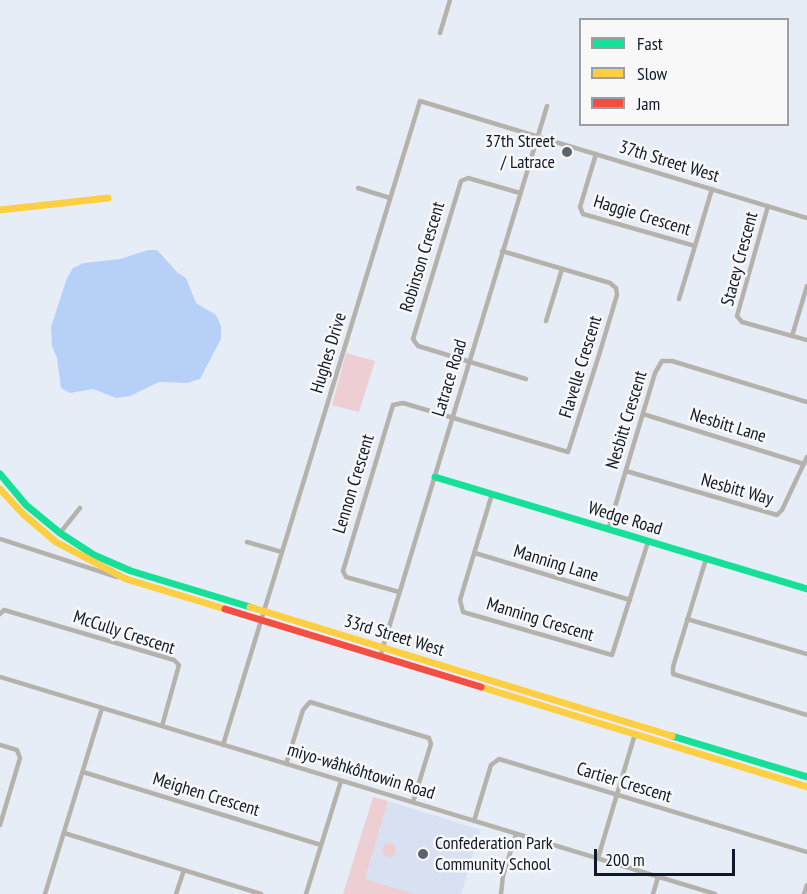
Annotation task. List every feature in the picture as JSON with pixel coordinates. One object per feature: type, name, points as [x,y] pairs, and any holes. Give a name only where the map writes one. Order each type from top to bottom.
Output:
[{"type":"main road","points":[[1,209],[108,198]]},
{"type":"main road","name":"33rd Street West","points":[[0,474],[26,505],[60,533],[87,551],[113,564],[380,657],[807,787]]},
{"type":"main road","name":"Wedge Road","points":[[435,477],[807,590]]},
{"type":"main road","name":"33rd Street West","points":[[0,489],[23,514],[56,542],[126,579],[382,648],[807,777]]},
{"type":"street","points":[[440,33],[450,0]]},
{"type":"street","name":"37th Street West","points":[[420,100],[807,218]]},
{"type":"street","name":"Hughes Drive","points":[[223,745],[420,100]]},
{"type":"street","name":"Latrace Road","points":[[380,657],[547,106]]},
{"type":"street","name":"Haggie Crescent","points":[[596,154],[580,207],[584,214],[695,246],[712,189]]},
{"type":"street","name":"Robinson Crescent","points":[[469,362],[415,345],[413,339],[416,326],[461,181],[468,178],[519,193]]},
{"type":"street","points":[[358,188],[390,198]]},
{"type":"street","name":"Stacey Crescent","points":[[768,206],[737,316],[742,322],[807,340]]},
{"type":"street","points":[[679,299],[695,246]]},
{"type":"street","name":"Flavelle Crescent","points":[[452,418],[564,452],[570,449],[617,292],[610,283],[502,251]]},
{"type":"street","points":[[546,321],[562,269]]},
{"type":"street","points":[[792,336],[807,286]]},
{"type":"street","name":"Nesbitt Crescent","points":[[608,530],[658,366],[666,361],[807,402]]},
{"type":"street","points":[[469,362],[526,379]]},
{"type":"street","name":"Lennon Crescent","points":[[399,592],[346,577],[343,571],[391,407],[396,403],[403,403],[452,418]]},
{"type":"street","name":"Nesbitt Lane","points":[[643,414],[804,464]]},
{"type":"street","name":"Nesbitt Way","points":[[626,471],[777,515],[782,510],[807,457]]},
{"type":"street","name":"Manning Crescent","points":[[492,494],[460,600],[463,612],[608,656],[615,653],[648,542]]},
{"type":"street","points":[[60,533],[80,508]]},
{"type":"street","name":"33rd Street West","points":[[0,539],[22,545],[28,550],[126,579]]},
{"type":"street","points":[[247,542],[282,552]]},
{"type":"street","name":"Manning Lane","points":[[475,553],[630,600]]},
{"type":"street","points":[[706,560],[673,667],[676,676],[807,715]]},
{"type":"street","name":"McCully Crescent","points":[[0,614],[4,610],[174,660],[179,665],[178,673],[162,726]]},
{"type":"street","points":[[687,619],[807,654]]},
{"type":"street","name":"miyo-wâhkôhtowin Road","points":[[0,677],[715,894]]},
{"type":"street","points":[[286,764],[303,711],[310,702],[429,738],[431,744],[413,802]]},
{"type":"street","points":[[45,894],[102,708]]},
{"type":"street","points":[[598,858],[638,726]]},
{"type":"street","points":[[0,745],[17,750],[20,758],[0,825]]},
{"type":"street","name":"Cartier Crescent","points":[[474,821],[491,765],[499,759],[807,852]]},
{"type":"street","name":"Meighen Crescent","points":[[83,772],[321,845]]},
{"type":"street","points":[[306,894],[340,781]]},
{"type":"street","points":[[64,833],[261,894]]},
{"type":"street","points":[[501,894],[503,876],[516,834]]},
{"type":"street","points":[[176,894],[184,870]]},
{"type":"street","points":[[652,894],[658,877]]},
{"type":"street","points":[[804,894],[807,885]]},
{"type":"shaded area","points":[[346,353],[375,361],[359,412],[332,405]]},
{"type":"shaded area","points":[[373,797],[388,801],[365,879],[415,894],[343,894]]},
{"type":"shaded area","name":"Confederation Park Community School","points":[[388,801],[481,830],[461,894],[415,894],[365,879]]},
{"type":"shaded area","points":[[389,843],[394,845],[396,850],[394,855],[389,857],[384,855],[382,850],[384,845]]},
{"type":"water","points":[[148,250],[157,250],[178,273],[186,278],[196,303],[216,315],[221,326],[221,339],[200,379],[187,383],[159,382],[130,396],[116,398],[93,389],[70,393],[61,388],[57,358],[52,346],[51,327],[67,278],[73,268],[84,263],[120,259]]},
{"type":"traffic: fast","points":[[0,474],[26,505],[60,533],[94,555],[131,571],[250,607]]},
{"type":"traffic: fast","points":[[435,477],[807,589]]},
{"type":"traffic: fast","points":[[672,736],[807,777]]},
{"type":"traffic: slow","points":[[0,210],[108,198]]},
{"type":"traffic: slow","points":[[0,489],[23,514],[56,542],[126,579],[225,609]]},
{"type":"traffic: slow","points":[[250,607],[672,736]]},
{"type":"traffic: slow","points":[[481,687],[807,787]]},
{"type":"traffic: jam","points":[[225,609],[481,687]]},
{"type":"place","name":"37th Street / Latrace","points":[[567,152]]},
{"type":"place","name":"Confederation Park Community School","points":[[423,854]]}]
